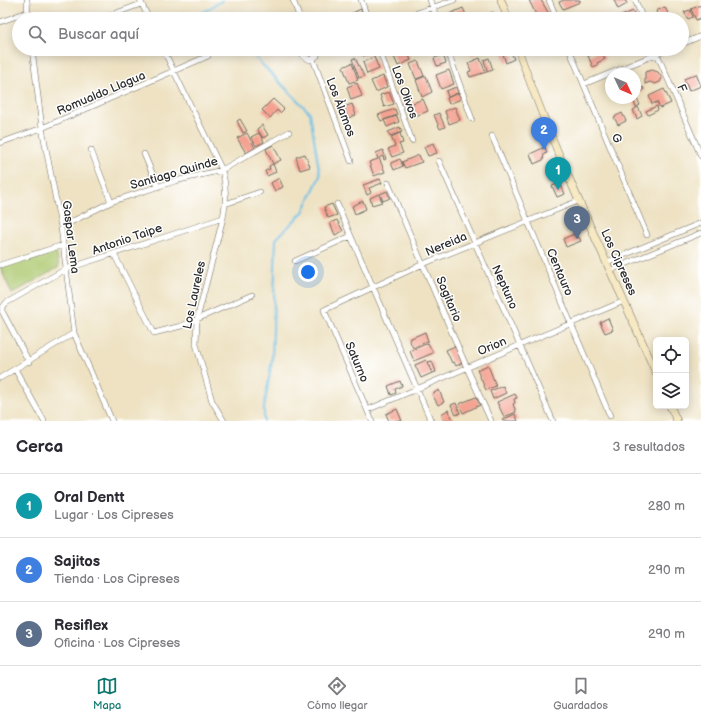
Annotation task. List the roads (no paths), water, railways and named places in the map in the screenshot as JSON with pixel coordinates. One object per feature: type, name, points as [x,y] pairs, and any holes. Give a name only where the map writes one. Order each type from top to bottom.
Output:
[{"type":"street","points":[[27,0],[27,12]]},
{"type":"street","points":[[293,0],[297,12]]},
{"type":"street","points":[[362,0],[366,12]]},
{"type":"street","points":[[430,0],[434,12]]},
{"type":"street","points":[[421,12],[454,0]]},
{"type":"street","points":[[501,0],[505,12]]},
{"type":"street","points":[[549,0],[554,12]]},
{"type":"street","points":[[635,0],[639,12]]},
{"type":"street","points":[[117,12],[141,2],[146,12]]},
{"type":"street","points":[[0,22],[12,18]]},
{"type":"street","points":[[689,41],[701,36]]},
{"type":"street","name":"Gaspar Lema","points":[[33,56],[42,128],[62,227],[74,333],[112,421]]},
{"type":"street","name":"Los Laureles","points":[[166,56],[222,170],[225,181],[225,204],[223,218],[197,319],[196,344],[212,401],[224,421]]},
{"type":"street","name":"Romualdo Llagua","points":[[0,143],[42,128],[208,56]]},
{"type":"street","points":[[304,56],[305,58],[313,60],[317,56]]},
{"type":"street","name":"Los Olivos","points":[[382,56],[412,141]]},
{"type":"street","points":[[450,56],[472,119]]},
{"type":"street","name":"Los Cipreses","points":[[521,56],[537,102],[578,201],[611,270],[653,366]]},
{"type":"street","name":"G","points":[[572,56],[647,235]]},
{"type":"street","points":[[584,84],[647,56]]},
{"type":"street","name":"F","points":[[658,56],[701,156]]},
{"type":"street","name":"Los Àlamos","points":[[313,60],[351,161]]},
{"type":"street","name":"Santiago Quinde","points":[[62,227],[111,202],[158,186],[222,170],[289,132]]},
{"type":"street","name":"Centauro","points":[[492,136],[610,416]]},
{"type":"street","points":[[91,150],[111,202]]},
{"type":"street","points":[[144,154],[158,186]]},
{"type":"street","name":"Neptuno","points":[[439,161],[474,243],[521,345],[553,421]]},
{"type":"street","name":"Sagitario","points":[[388,184],[467,368],[492,421]]},
{"type":"street","points":[[225,204],[260,192]]},
{"type":"street","name":"Nereida","points":[[324,310],[423,264],[578,201]]},
{"type":"street","points":[[337,204],[431,421]]},
{"type":"street","name":"Antonio Taipe","points":[[29,362],[2,311],[2,308],[6,303],[66,269],[223,218]]},
{"type":"street","points":[[607,262],[701,223]]},
{"type":"street","points":[[611,270],[701,233]]},
{"type":"street","points":[[295,261],[351,236]]},
{"type":"street","points":[[0,265],[64,245]]},
{"type":"street","points":[[114,254],[152,332],[157,333],[197,319],[252,295]]},
{"type":"street","name":"Orion","points":[[367,410],[624,301]]},
{"type":"street","name":"Saturno","points":[[324,310],[372,421]]},
{"type":"street","points":[[0,378],[29,362],[74,333]]},
{"type":"street","points":[[15,369],[44,421]]},
{"type":"street","points":[[671,409],[677,421]]},
{"type":"waterway","points":[[204,12],[223,0]]},
{"type":"waterway","points":[[254,56],[310,113],[320,176],[303,212],[276,239],[272,360],[264,408],[264,421]]},
{"type":"place","name":"Sajitos","points":[[544,150]]},
{"type":"place","name":"Oral Dentt","points":[[558,190]]},
{"type":"place","name":"Resiflex","points":[[577,239]]}]
